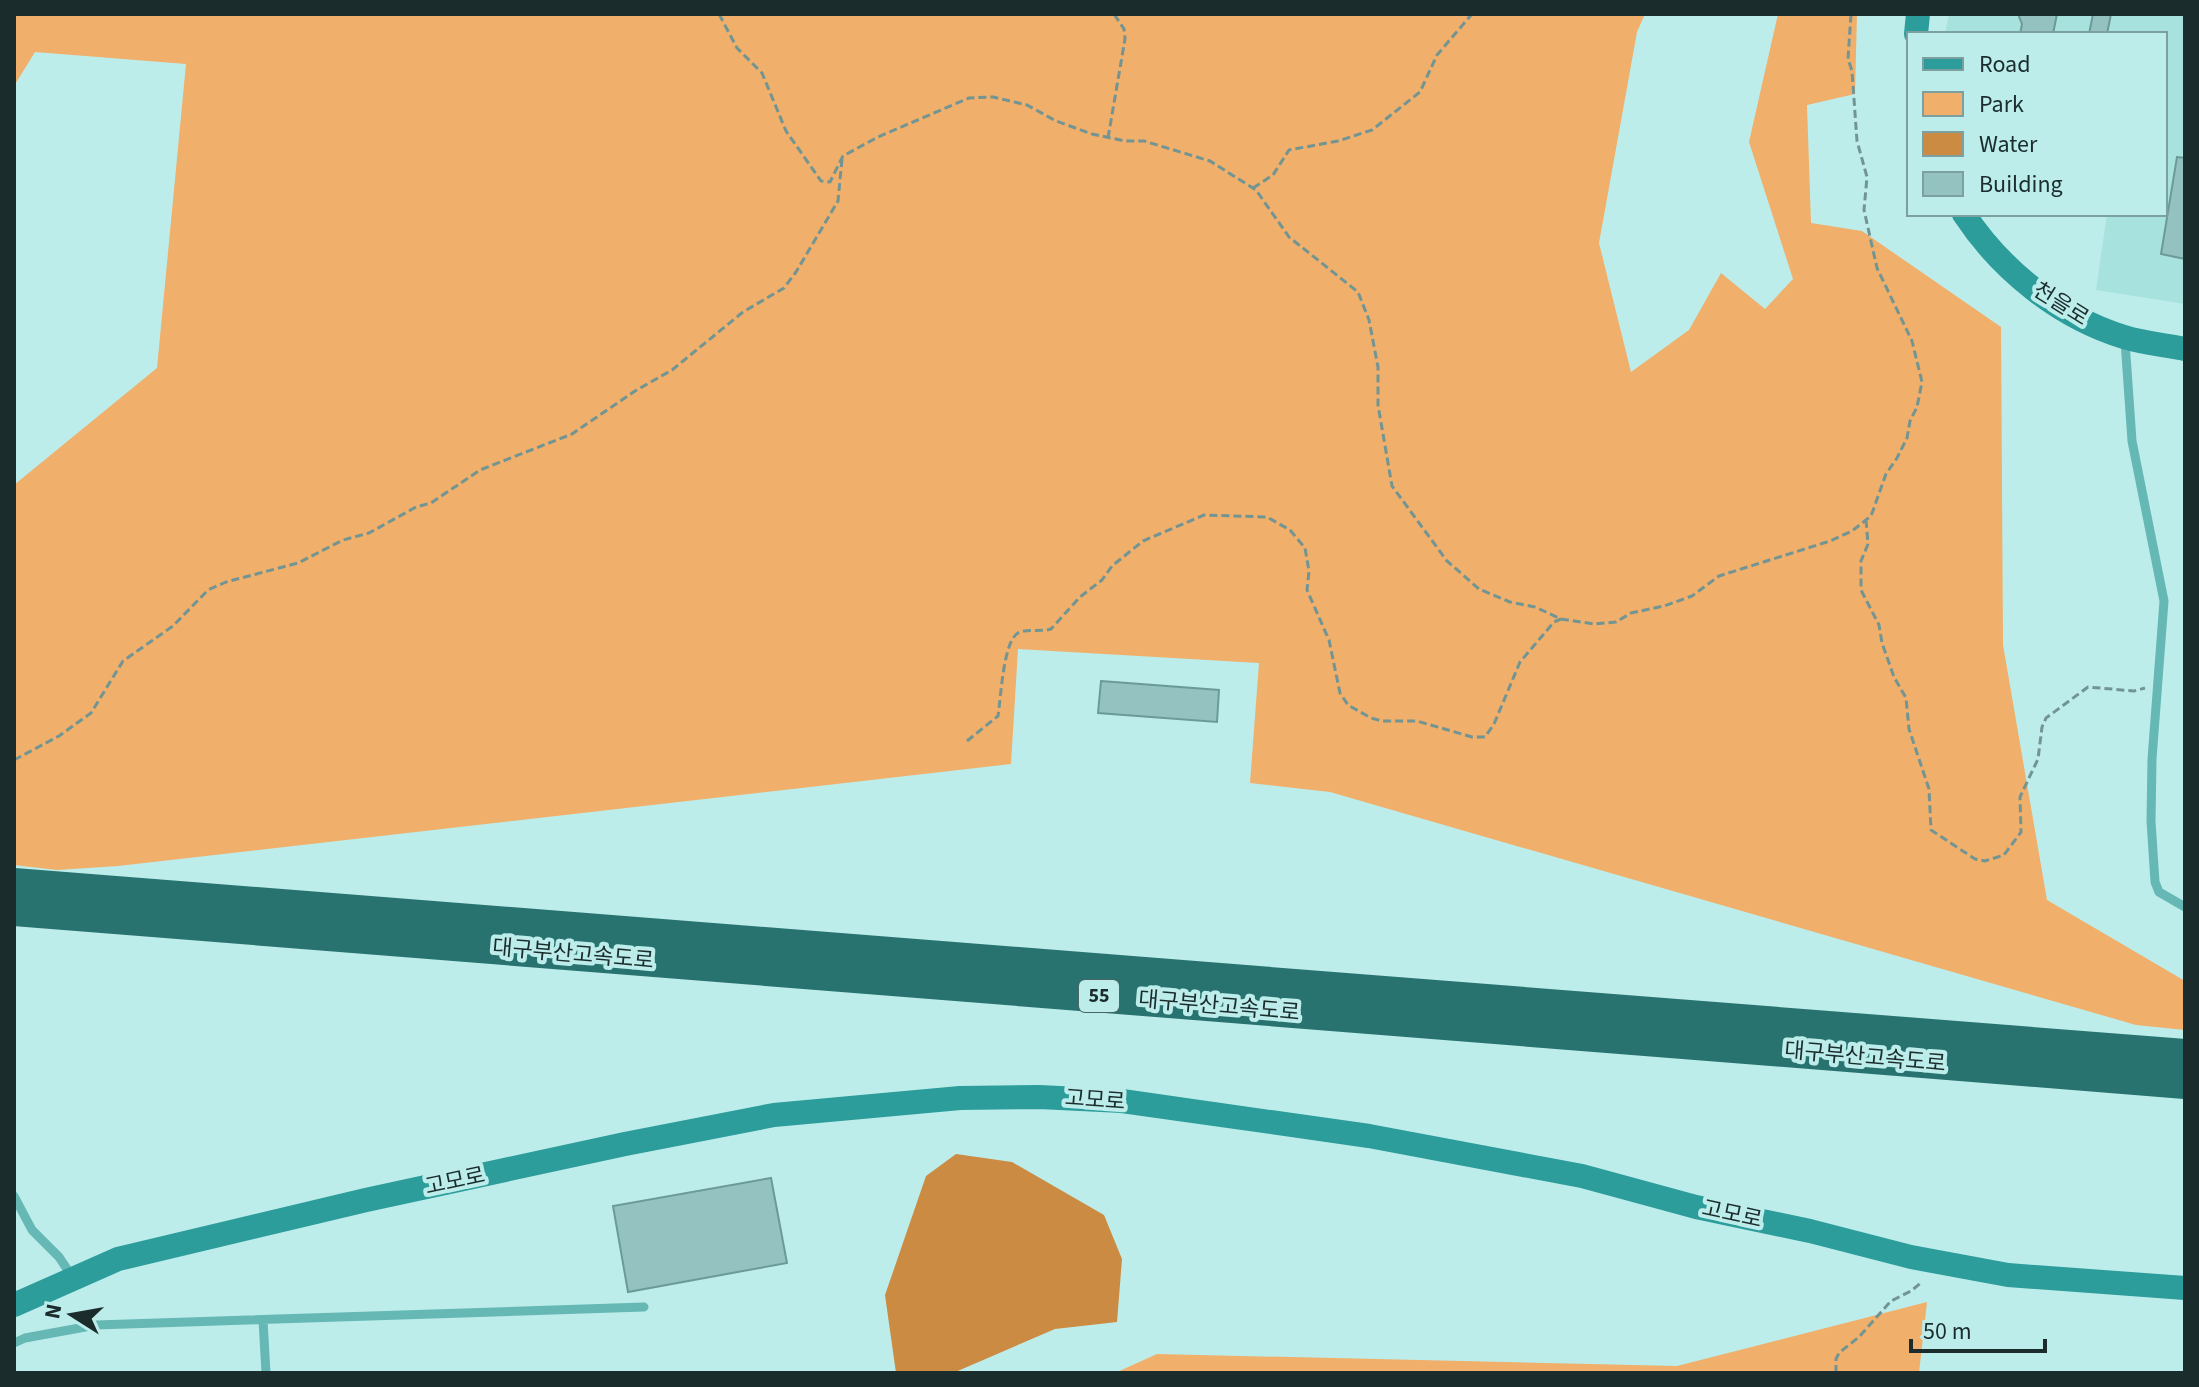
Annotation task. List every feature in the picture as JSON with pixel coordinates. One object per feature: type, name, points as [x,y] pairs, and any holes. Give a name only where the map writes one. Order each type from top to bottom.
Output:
[{"type":"highway","name":"대구부산고속도로","points":[[14,884],[2185,1055]]},
{"type":"highway","name":"대구부산고속도로","points":[[14,910],[2185,1083]]},
{"type":"main road","name":"천을로","points":[[1965,216],[2011,269],[2043,297],[2080,320],[2125,337],[2185,349]]},
{"type":"main road","name":"고모로","points":[[14,1305],[118,1259],[350,1204],[774,1115],[960,1098],[1039,1097],[1122,1101],[1369,1136],[1582,1176],[1696,1207],[1944,1263],[2021,1276],[2185,1288]]},
{"type":"lane","points":[[2125,337],[2132,441],[2164,601],[2152,759],[2151,821],[2155,882],[2159,892],[2185,907]]},
{"type":"lane","points":[[14,1196],[32,1230],[59,1257],[73,1278]]},
{"type":"lane","points":[[14,1343],[25,1338],[96,1325],[644,1307]]},
{"type":"lane","points":[[263,1320],[266,1373]]},
{"type":"path","points":[[719,14],[737,48],[762,73],[786,131],[821,181],[830,182],[843,156],[878,137],[969,98],[993,97],[1027,105],[1056,121],[1108,138],[1144,141],[1210,161],[1253,188],[1289,237],[1358,292],[1369,320],[1378,367],[1378,405],[1392,486],[1447,561],[1479,589],[1561,619],[1595,624],[1616,622],[1631,613],[1692,596],[1719,576],[1830,541],[1852,531],[1871,516],[1886,474],[1907,438],[1922,382],[1912,341],[1877,268],[1864,210],[1867,177],[1857,141],[1852,71],[1848,59],[1851,14]]},
{"type":"path","points":[[1108,138],[1125,39],[1124,29],[1114,14]]},
{"type":"path","points":[[1253,188],[1273,175],[1289,150],[1338,141],[1372,130],[1406,105],[1420,92],[1437,55],[1472,14]]},
{"type":"path","points":[[14,760],[59,736],[91,713],[123,661],[173,626],[208,590],[226,582],[298,563],[343,540],[369,533],[416,507],[431,503],[480,470],[572,434],[672,370],[743,312],[784,288],[838,201],[843,156]]},
{"type":"path","points":[[967,741],[998,716],[1007,651],[1014,635],[1021,631],[1051,629],[1129,551],[1143,541],[1204,515],[1267,517],[1281,522],[1298,538],[1308,558],[1307,590],[1329,640],[1340,693],[1348,705],[1371,718],[1417,721],[1472,737],[1485,737],[1494,724],[1520,662],[1554,622],[1561,619]]},
{"type":"path","points":[[1866,519],[1868,544],[1861,561],[1861,590],[1879,625],[1894,677],[1906,698],[1909,729],[1929,789],[1931,830],[1975,859],[1998,859],[2018,839],[2022,822],[2020,797],[2038,759],[2046,718],[2088,687],[2134,691],[2146,688],[2159,675]]},
{"type":"path","points":[[1836,1373],[1839,1353],[1859,1337],[1883,1308],[1911,1291],[1944,1263]]},
{"type":"shaded area","points":[[1949,14],[2185,14],[2185,304],[2096,290],[2107,216],[2167,216],[2167,32],[1945,32]]},
{"type":"green space","points":[[14,14],[1645,14],[1637,32],[1599,243],[1631,372],[1689,330],[1721,273],[1765,309],[1793,279],[1749,142],[1778,14],[1857,14],[1855,94],[1807,105],[1811,223],[1862,231],[2001,327],[2003,645],[2047,900],[2185,981],[2185,1030],[2136,1025],[1330,792],[1250,783],[1259,663],[1018,649],[1011,764],[118,866],[57,870],[14,865],[14,485],[157,368],[186,64],[35,52],[14,86]]},
{"type":"green space","points":[[1927,1302],[1919,1373],[1115,1373],[1157,1354],[1677,1366]]},
{"type":"water","points":[[956,1154],[1012,1162],[1104,1215],[1122,1259],[1117,1322],[1055,1329],[953,1373],[896,1373],[885,1295],[926,1176]]},
{"type":"building","points":[[2018,14],[2057,14],[2053,32],[2020,32],[2022,24]]},
{"type":"building","points":[[2093,14],[2111,14],[2107,32],[2089,32]]},
{"type":"building","points":[[2177,157],[2185,158],[2185,259],[2161,254]]},
{"type":"building","points":[[1101,681],[1219,690],[1217,722],[1098,713]]},
{"type":"building","points":[[771,1178],[787,1263],[628,1292],[613,1206]]}]
